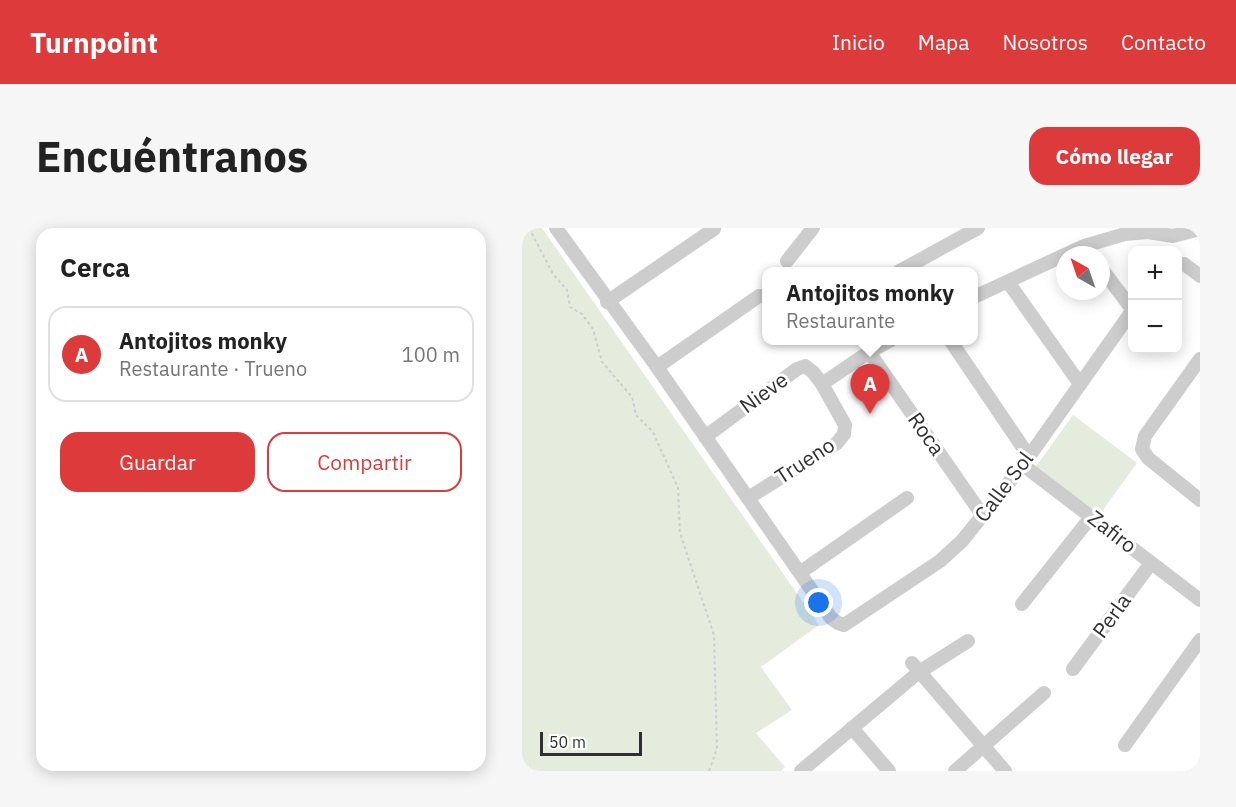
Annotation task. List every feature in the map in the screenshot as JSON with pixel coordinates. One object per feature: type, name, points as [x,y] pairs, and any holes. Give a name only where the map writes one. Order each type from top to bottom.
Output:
[{"type":"street","points":[[787,261],[813,228]]},
{"type":"street","points":[[907,267],[978,228]]},
{"type":"street","points":[[607,302],[714,229]]},
{"type":"street","points":[[1096,246],[1125,234],[1148,232],[1173,236],[1200,229]]},
{"type":"street","points":[[561,230],[607,302],[657,368],[801,572],[907,498]]},
{"type":"street","points":[[978,295],[1056,259]]},
{"type":"street","points":[[1182,264],[1200,276]]},
{"type":"street","points":[[1110,280],[1128,305]]},
{"type":"street","points":[[1008,282],[1080,384]]},
{"type":"street","points":[[657,368],[759,296]]},
{"type":"street","name":"Calle Sol","points":[[801,572],[831,618],[844,625],[940,561],[962,541],[1026,460],[1128,316]]},
{"type":"street","points":[[822,384],[882,345]]},
{"type":"street","name":"Zafiro","points":[[953,345],[1026,460],[1091,517],[1200,600]]},
{"type":"street","name":"Roca","points":[[869,352],[983,516]]},
{"type":"street","points":[[1200,359],[1145,436],[1142,449],[1148,458],[1200,500]]},
{"type":"street","name":"Nieve","points":[[705,437],[797,369],[805,366],[822,384]]},
{"type":"street","name":"Trueno","points":[[748,498],[837,443],[844,434],[845,425],[822,384]]},
{"type":"street","points":[[1022,604],[1091,517]]},
{"type":"street","name":"Perla","points":[[1073,669],[1151,563]]},
{"type":"street","points":[[1125,745],[1200,640]]},
{"type":"street","points":[[801,771],[852,728],[916,668],[968,641]]},
{"type":"street","points":[[916,668],[1005,771]]},
{"type":"street","points":[[955,771],[1044,693]]},
{"type":"street","points":[[852,728],[889,771]]},
{"type":"path","points":[[529,228],[553,274],[567,290],[570,307],[582,314],[593,329],[602,362],[632,397],[636,415],[653,432],[678,488],[680,532],[714,635],[717,749],[709,771]]},
{"type":"shaded area","points":[[522,228],[542,228],[819,625],[761,667],[792,710],[756,733],[785,767],[781,771],[522,771]]},
{"type":"shaded area","points":[[1073,415],[1137,463],[1100,514],[1034,469]]},
{"type":"place","name":"Antojitos monky","points":[[870,414]]}]
